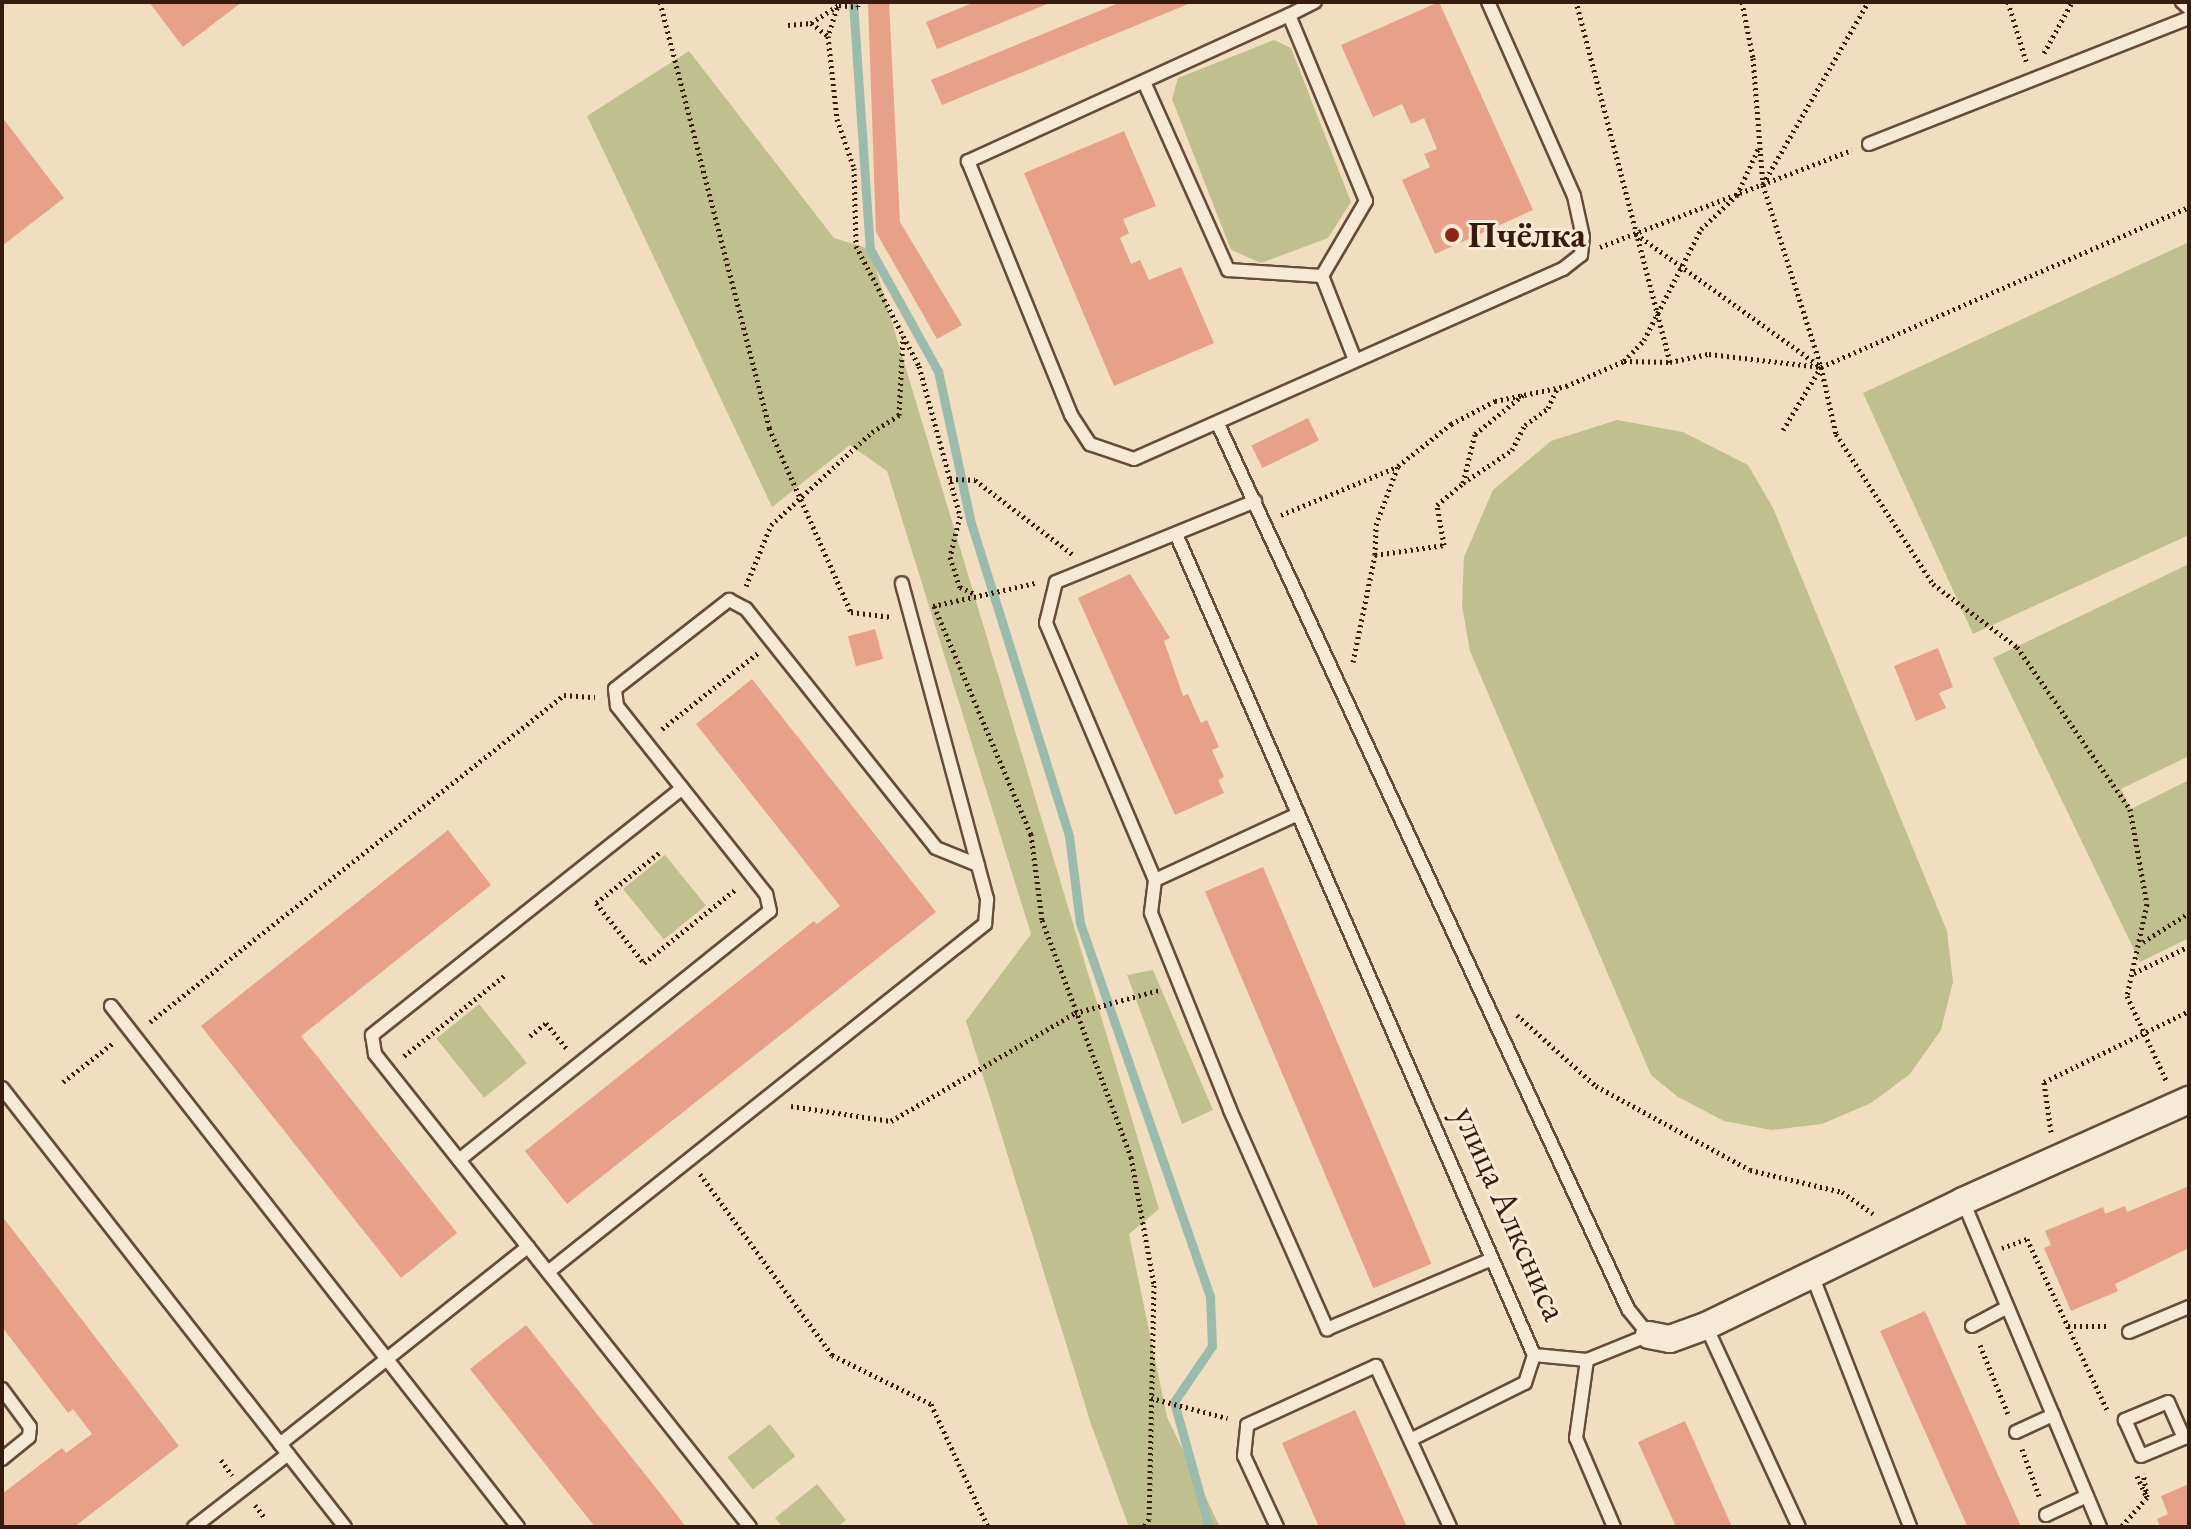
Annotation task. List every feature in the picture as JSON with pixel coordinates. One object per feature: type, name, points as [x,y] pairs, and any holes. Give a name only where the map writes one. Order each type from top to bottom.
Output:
[{"type":"street","name":"улица Алксниса","points":[[1649,1335],[1670,1339],[1706,1326],[1963,1201],[2184,1102]]},
{"type":"lane","points":[[1315,2],[968,161],[1071,415],[1090,444],[1134,459],[1563,269],[1581,255],[1583,237],[1574,196],[1488,2]]},
{"type":"lane","points":[[2182,2],[2189,8]]},
{"type":"lane","points":[[1289,15],[1366,201],[1322,276]]},
{"type":"lane","points":[[1869,144],[2189,18]]},
{"type":"lane","points":[[1144,82],[1228,270],[1322,276]]},
{"type":"lane","points":[[1322,276],[1355,360]]},
{"type":"lane","points":[[1218,424],[1628,1309],[1649,1335]]},
{"type":"lane","points":[[1255,501],[1056,582],[1046,623],[1155,880],[1151,913],[1179,984],[1327,1329],[1492,1259]]},
{"type":"lane","name":"улица Алксниса","points":[[1176,534],[1534,1355],[1587,1360],[1649,1335]]},
{"type":"lane","points":[[548,1272],[985,924],[989,913],[978,865],[902,583]]},
{"type":"lane","points":[[459,1160],[762,920],[771,902],[613,698],[621,683],[716,607],[729,600],[739,602],[936,848],[978,865]]},
{"type":"lane","points":[[682,788],[380,1027],[370,1044],[750,1527]]},
{"type":"lane","points":[[1155,880],[1298,814]]},
{"type":"lane","points":[[111,1006],[518,1527]]},
{"type":"lane","points":[[2,1088],[345,1527]]},
{"type":"lane","points":[[1963,1201],[2100,1527]]},
{"type":"lane","points":[[194,1527],[387,1359],[528,1247]]},
{"type":"lane","points":[[1812,1275],[1910,1527]]},
{"type":"lane","points":[[1972,1326],[2007,1307]]},
{"type":"lane","points":[[2129,1332],[2189,1307]]},
{"type":"lane","points":[[1706,1326],[1799,1527]]},
{"type":"lane","points":[[1412,1439],[1525,1383],[1534,1355]]},
{"type":"lane","points":[[1587,1360],[1576,1438],[1614,1527]]},
{"type":"lane","points":[[1277,1527],[1244,1456],[1247,1425],[1376,1366],[1450,1527]]},
{"type":"lane","points":[[2,1389],[30,1427],[29,1437],[2,1459]]},
{"type":"lane","points":[[2168,1402],[2186,1437],[2137,1462],[2125,1420],[2168,1402]]},
{"type":"lane","points":[[2016,1432],[2053,1415]]},
{"type":"lane","points":[[2046,1515],[2087,1496]]},
{"type":"path","points":[[660,2],[769,428],[851,612],[888,619],[1017,583]]},
{"type":"path","points":[[1576,2],[1670,362]]},
{"type":"path","points":[[1742,2],[1763,185],[1821,367],[1836,434],[1898,535],[1933,584],[2017,647],[2130,809],[2147,904],[2143,942],[2127,996],[2184,1102]]},
{"type":"path","points":[[1763,185],[1868,2]]},
{"type":"path","points":[[2008,2],[2028,82]]},
{"type":"path","points":[[2028,82],[2072,2]]},
{"type":"path","points":[[839,4],[828,36],[837,119],[854,168],[856,246],[919,366],[960,516],[950,557],[960,587],[976,594]]},
{"type":"path","points":[[788,25],[811,23],[839,4],[858,4]]},
{"type":"path","points":[[811,23],[828,36]]},
{"type":"path","points":[[1581,255],[1869,144]]},
{"type":"path","points":[[1624,361],[1644,340],[1678,265],[1701,229],[1737,195],[1759,146]]},
{"type":"path","points":[[1274,518],[1398,466],[1451,424],[1495,401],[1558,388],[1624,361],[1670,362],[1709,354],[1821,367],[2189,207]]},
{"type":"path","points":[[1636,234],[1821,367]]},
{"type":"path","points":[[739,602],[771,525],[802,501],[872,432],[899,415],[903,335]]},
{"type":"path","points":[[1783,430],[1821,367]]},
{"type":"path","points":[[1375,555],[1444,545],[1437,505],[1512,450],[1525,425],[1548,408],[1558,388]]},
{"type":"path","points":[[1463,483],[1475,434],[1524,394]]},
{"type":"path","points":[[1346,699],[1375,555],[1376,525],[1398,466]]},
{"type":"path","points":[[950,479],[975,480],[1093,568]]},
{"type":"path","points":[[934,606],[1031,834],[1042,920],[1131,1157],[1154,1285],[1149,1519],[1144,1527]]},
{"type":"path","points":[[646,742],[772,642]]},
{"type":"path","points":[[63,1082],[132,1032],[564,695],[613,698]]},
{"type":"path","points":[[659,853],[596,903],[644,963],[752,876]]},
{"type":"path","points":[[2143,942],[2189,913]]},
{"type":"path","points":[[2134,973],[2189,946]]},
{"type":"path","points":[[387,1069],[505,975]]},
{"type":"path","points":[[764,1102],[891,1121],[1075,1013],[1095,1010],[1179,984]]},
{"type":"path","points":[[1504,1004],[1596,1086],[1750,1170],[1842,1192],[1898,1232]]},
{"type":"path","points":[[2040,1166],[2051,1132],[2044,1082],[2189,1011]]},
{"type":"path","points":[[530,1036],[546,1023],[579,1064]]},
{"type":"path","points":[[690,1160],[832,1355],[931,1404],[988,1527]]},
{"type":"path","points":[[1985,1254],[2027,1239],[2114,1425]]},
{"type":"path","points":[[2068,1326],[2143,1326]]},
{"type":"path","points":[[1151,1398],[1247,1425]]},
{"type":"path","points":[[221,1460],[234,1477]]},
{"type":"path","points":[[2137,1462],[2147,1497]]},
{"type":"path","points":[[2137,1462],[2147,1497]]},
{"type":"path","points":[[2120,1527],[2147,1497]]},
{"type":"path","points":[[254,1504],[264,1517]]},
{"type":"green space","points":[[1274,40],[1291,48],[1351,202],[1328,238],[1261,263],[1231,250],[1172,99],[1178,78]]},
{"type":"green space","points":[[689,51],[834,238],[870,249],[1159,1209],[1129,1234],[1167,1417],[1220,1527],[1129,1527],[1091,1424],[966,1021],[1031,934],[887,471],[850,445],[772,507],[587,116]]},
{"type":"green space","points":[[2189,242],[2189,535],[1973,634],[1863,393]]},
{"type":"green space","points":[[1617,420],[1683,432],[1748,465],[1773,508],[1947,931],[1953,982],[1941,1030],[1910,1074],[1871,1103],[1822,1124],[1771,1130],[1724,1121],[1678,1097],[1651,1075],[1470,651],[1462,606],[1464,557],[1493,490],[1551,441]]},
{"type":"green space","points":[[2189,564],[2189,756],[2121,789],[2131,809],[2189,780],[2189,938],[2140,962],[1993,658]]},
{"type":"green space","points":[[665,855],[706,906],[664,939],[623,889]]},
{"type":"green space","points":[[1153,970],[1213,1110],[1182,1124],[1127,975]]},
{"type":"green space","points":[[479,1004],[527,1063],[484,1098],[436,1039]]},
{"type":"green space","points":[[770,1424],[795,1456],[753,1490],[727,1457]]},
{"type":"green space","points":[[817,1484],[846,1520],[838,1527],[783,1527],[775,1518]]},
{"type":"building","points":[[149,2],[242,2],[183,47]]},
{"type":"building","points":[[868,2],[889,2],[900,222],[962,325],[937,339],[876,232]]},
{"type":"building","points":[[975,2],[1052,2],[937,49],[926,22]]},
{"type":"building","points":[[1121,2],[1193,2],[942,105],[931,80]]},
{"type":"building","points":[[1439,2],[1533,210],[1435,254],[1402,180],[1430,167],[1424,154],[1437,149],[1424,118],[1411,124],[1402,104],[1373,117],[1341,45]]},
{"type":"building","points":[[2,117],[64,198],[2,246]]},
{"type":"building","points":[[1124,131],[1156,206],[1123,219],[1129,233],[1120,238],[1131,264],[1140,260],[1149,280],[1181,267],[1214,343],[1114,386],[1024,173]]},
{"type":"building","points":[[1308,418],[1319,440],[1262,468],[1251,446]]},
{"type":"building","points":[[1130,574],[1170,638],[1164,641],[1183,696],[1188,694],[1201,723],[1207,720],[1219,747],[1212,750],[1224,777],[1218,780],[1224,793],[1175,815],[1078,598]]},
{"type":"building","points":[[875,629],[883,659],[856,666],[848,636]]},
{"type":"building","points":[[1938,648],[1953,687],[1939,693],[1946,708],[1916,721],[1894,666]]},
{"type":"building","points":[[752,679],[936,912],[567,1204],[525,1151],[814,921],[817,924],[840,906],[696,724]]},
{"type":"building","points":[[448,830],[491,885],[301,1036],[457,1233],[401,1278],[201,1026]]},
{"type":"building","points":[[1263,867],[1431,1264],[1373,1288],[1205,892]]},
{"type":"building","points":[[2189,1186],[2189,1248],[2115,1284],[2118,1291],[2071,1311],[2044,1248],[2051,1245],[2045,1231],[2103,1207],[2105,1214],[2125,1206],[2127,1212]]},
{"type":"building","points":[[2,1216],[179,1446],[74,1527],[2,1527],[2,1494],[62,1448],[66,1453],[92,1434],[73,1409],[68,1413],[2,1327]]},
{"type":"building","points":[[1925,1311],[2021,1527],[1968,1527],[1880,1331]]},
{"type":"building","points":[[526,1325],[686,1527],[595,1527],[470,1369]]},
{"type":"building","points":[[1355,1410],[1407,1527],[1319,1527],[1282,1443]]},
{"type":"building","points":[[1685,1421],[1732,1527],[1676,1527],[1638,1442]]},
{"type":"building","points":[[2189,1484],[2189,1527],[2160,1527],[2157,1519],[2168,1514],[2161,1496]]},
{"type":"waterway","points":[[853,2],[870,249],[938,371],[971,523],[1069,836],[1080,923],[1210,1297],[1212,1346],[1174,1402],[1209,1527]]},
{"type":"place","name":"Пчёлка","points":[[1452,235]]}]
